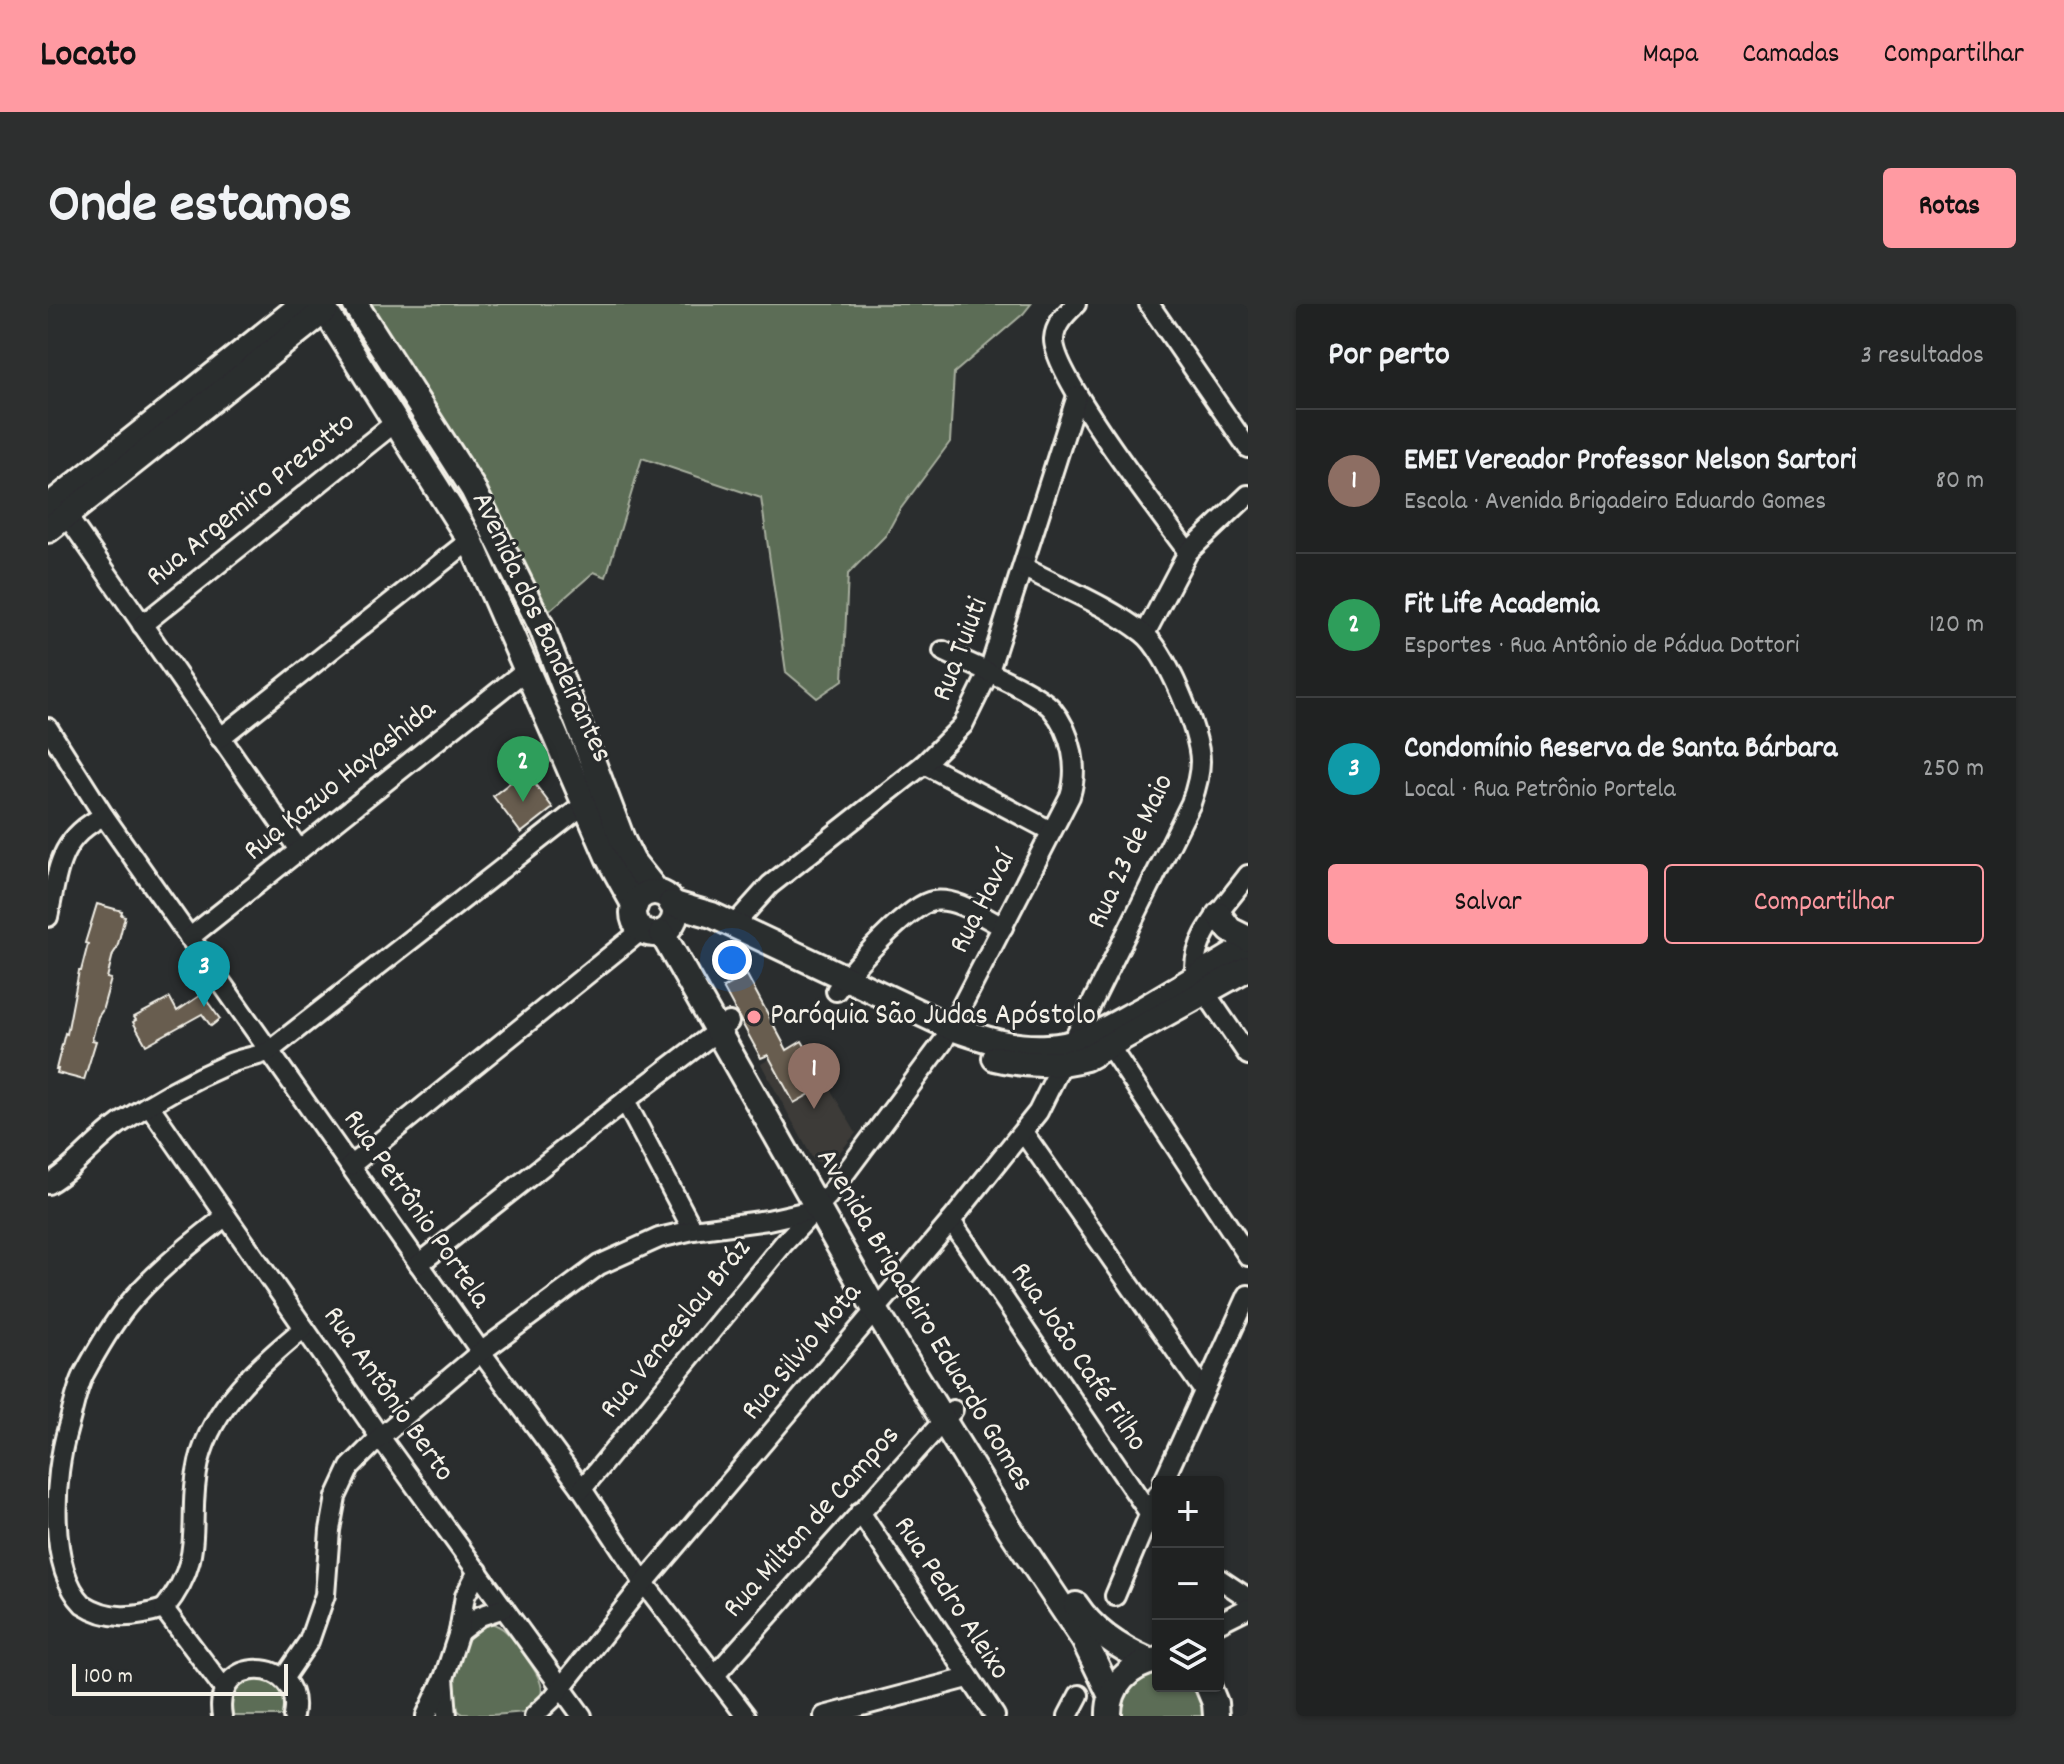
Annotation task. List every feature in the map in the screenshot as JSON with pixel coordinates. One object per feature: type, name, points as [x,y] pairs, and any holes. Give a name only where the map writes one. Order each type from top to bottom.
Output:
[{"type":"main road","name":"Avenida dos Bandeirantes","points":[[355,304],[473,489],[542,628],[623,842],[663,917]]},
{"type":"main road","name":"Avenida dos Bandeirantes","points":[[323,305],[470,540],[609,859],[635,906],[644,895],[663,917]]},
{"type":"main road","points":[[54,518],[323,305],[407,388]]},
{"type":"main road","points":[[663,917],[712,915],[840,984]]},
{"type":"main road","points":[[1219,915],[1230,930],[1248,939]]},
{"type":"main road","points":[[663,917],[712,931],[840,984],[947,1035],[1020,1047],[1049,1047],[1067,1054],[1105,1040],[1201,986],[1248,968]]},
{"type":"main road","name":"Avenida Brigadeiro Eduardo Gomes","points":[[663,917],[881,1304],[1084,1640],[1110,1706]]},
{"type":"main road","points":[[1201,986],[1248,946]]},
{"type":"main road","name":"Avenida Brigadeiro Eduardo Gomes","points":[[947,1415],[1080,1611],[1115,1643],[1152,1661]]},
{"type":"main road","points":[[1110,1706],[1127,1673],[1152,1661]]},
{"type":"main road","points":[[1211,1692],[1216,1716]]},
{"type":"street","points":[[1076,304],[1058,323],[1054,339],[1056,352],[1077,396],[1188,552]]},
{"type":"street","points":[[1149,304],[1248,448]]},
{"type":"street","name":"Rua Tuiuti","points":[[734,925],[770,885],[924,764],[963,725],[988,674],[1077,396]]},
{"type":"street","name":"Rua Argemiro Prezotto","points":[[142,625],[397,421]]},
{"type":"street","points":[[1145,634],[1188,552],[1248,495]]},
{"type":"street","points":[[54,518],[142,625],[299,850]]},
{"type":"street","points":[[220,738],[470,540]]},
{"type":"street","name":"Rua 23 de Maio","points":[[1023,567],[1114,614],[1145,634],[1164,661],[1190,715],[1200,759],[1191,803],[1067,1054]]},
{"type":"street","name":"Rua Havaí","points":[[823,1202],[947,1035],[1075,782],[1072,748],[1052,710],[1038,698],[943,651]]},
{"type":"street","name":"Rua Kazuo Hayashida","points":[[189,938],[527,669]]},
{"type":"street","name":"Rua Petrônio Portela","points":[[48,728],[104,816],[189,938],[481,1352],[582,1489],[644,1583],[746,1716]]},
{"type":"street","points":[[924,764],[1051,831]]},
{"type":"street","points":[[48,1184],[116,1127],[149,1105],[231,1062],[269,1051],[586,803]]},
{"type":"street","points":[[48,917],[61,859],[70,840],[85,825],[104,816]]},
{"type":"street","points":[[1248,875],[1198,946],[1194,957],[1201,986],[1248,1055]]},
{"type":"street","points":[[840,984],[913,910],[931,900],[950,901],[1003,927]]},
{"type":"street","points":[[350,1166],[663,917]]},
{"type":"street","points":[[419,1264],[722,1026]]},
{"type":"street","points":[[231,1062],[256,1033]]},
{"type":"street","points":[[1105,1040],[1248,1256]]},
{"type":"street","name":"Rua Silvio Mota","points":[[534,1716],[1023,1132],[1038,1112],[1067,1054]]},
{"type":"street","points":[[625,1101],[693,1230]]},
{"type":"street","name":"Rua Antônio Berto","points":[[149,1105],[380,1437],[579,1715]]},
{"type":"street","points":[[1023,1132],[1204,1391]]},
{"type":"street","points":[[283,1679],[309,1641],[322,1606],[336,1497],[350,1467],[380,1437],[481,1352],[599,1265],[659,1238],[768,1220],[823,1202]]},
{"type":"street","name":"Rua Venceslau Bráz","points":[[582,1489],[784,1243],[823,1202]]},
{"type":"street","points":[[226,1216],[180,1253],[127,1306],[83,1377],[64,1440],[49,1518],[51,1553],[58,1577],[73,1597],[94,1611],[119,1618],[164,1609],[181,1588],[191,1564],[195,1538],[192,1512],[200,1460],[221,1412],[255,1369],[304,1328]]},
{"type":"street","points":[[768,1220],[778,1230],[784,1243]]},
{"type":"street","name":"Rua João Café Filho","points":[[951,1221],[1152,1520]]},
{"type":"street","points":[[1166,1476],[1248,1295]]},
{"type":"street","name":"Rua Milton de Campos","points":[[716,1674],[947,1415]]},
{"type":"street","name":"Rua Pedro Aleixo","points":[[860,1512],[995,1716]]},
{"type":"street","points":[[1115,1596],[1152,1523]]},
{"type":"street","points":[[426,1716],[444,1678],[459,1632],[465,1596],[478,1571]]},
{"type":"street","points":[[1224,1582],[1248,1598]]},
{"type":"street","points":[[459,1632],[480,1616],[504,1608]]},
{"type":"street","points":[[1224,1620],[1248,1608]]},
{"type":"street","points":[[164,1609],[225,1690]]},
{"type":"street","points":[[222,1716],[225,1690],[235,1677],[251,1670],[268,1670],[283,1679],[293,1694],[296,1715]]},
{"type":"street","points":[[444,1678],[447,1716]]},
{"type":"street","points":[[824,1716],[968,1678]]},
{"type":"street","points":[[1068,1716],[1079,1695]]},
{"type":"shaded area","points":[[802,1041],[856,1133],[835,1158],[824,1164],[814,1161],[761,1064]]},
{"type":"green space","points":[[369,304],[1031,304],[954,373],[950,442],[899,511],[886,535],[848,574],[843,680],[817,698],[786,672],[761,498],[642,458],[606,577],[594,572],[546,614],[472,461]]},
{"type":"green space","points":[[490,1623],[509,1635],[538,1676],[542,1691],[540,1699],[525,1712],[463,1714],[452,1700],[452,1679],[461,1648],[473,1631]]},
{"type":"green space","points":[[1152,1672],[1152,1692],[1200,1692],[1208,1716],[1117,1716],[1125,1692],[1142,1676]]},
{"type":"green space","points":[[265,1677],[283,1689],[287,1716],[229,1716],[230,1695],[244,1679]]},
{"type":"building","points":[[525,771],[553,808],[521,833],[493,796]]},
{"type":"building","points":[[97,904],[122,911],[121,915],[125,916],[107,978],[111,979],[98,1017],[92,1040],[96,1041],[84,1080],[57,1073],[56,1069]]},
{"type":"building","points":[[747,975],[787,1050],[802,1041],[828,1084],[794,1103],[768,1055],[761,1058],[723,988]]},
{"type":"building","points":[[202,994],[220,1019],[211,1026],[202,1014],[146,1045],[133,1022],[136,1020],[134,1017],[170,998],[177,1011]]},
{"type":"place","name":"Fit Life Academia","points":[[523,802]]},
{"type":"place","name":"Condomínio Reserva de Santa Bárbara","points":[[204,1007]]},
{"type":"place","name":"Paróquia São Judas Apóstolo","points":[[754,1017]]},
{"type":"place","name":"EMEI Vereador Professor Nelson Sartori","points":[[814,1109]]}]
